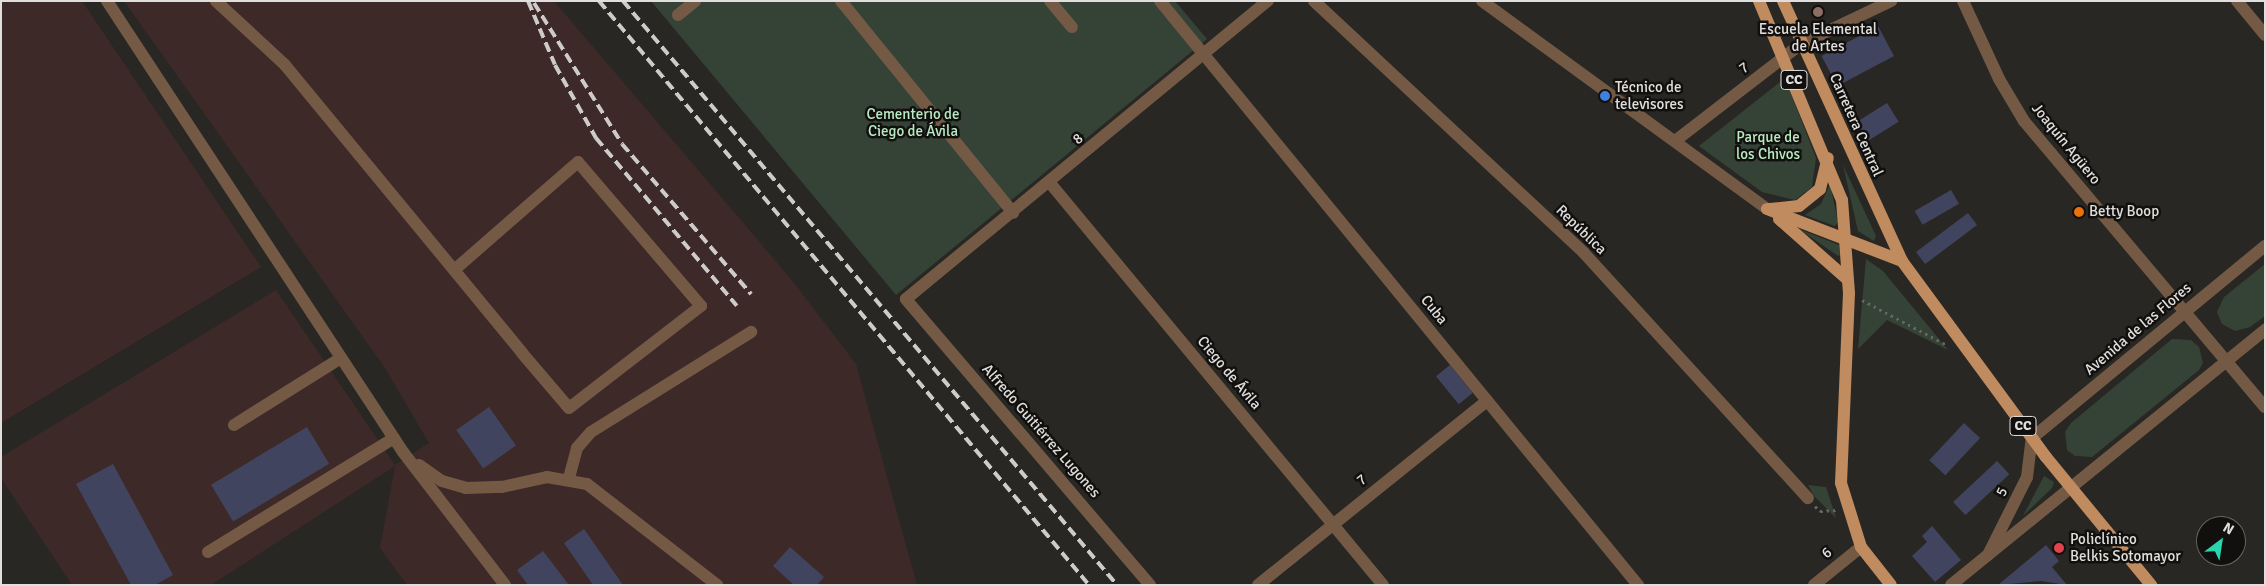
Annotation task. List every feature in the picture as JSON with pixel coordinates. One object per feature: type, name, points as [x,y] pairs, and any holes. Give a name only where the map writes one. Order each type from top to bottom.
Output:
[{"type":"main road","name":"CC","points":[[1759,1],[1828,158],[1842,200],[1848,242],[1847,279],[1849,293],[1841,483],[1861,547],[1890,585]]},
{"type":"main road","name":"Carretera Central","points":[[1782,1],[1902,261]]},
{"type":"main road","points":[[1767,209],[1799,206],[1820,189],[1828,158]]},
{"type":"main road","points":[[1767,209],[1848,242],[1902,261]]},
{"type":"main road","points":[[1767,209],[1847,279]]},
{"type":"main road","name":"CC","points":[[1902,261],[1970,358],[2071,487],[2152,585]]},
{"type":"street","points":[[107,1],[403,452],[505,585]]},
{"type":"street","points":[[216,1],[285,65],[454,270],[570,408],[701,306],[578,162],[454,270]]},
{"type":"street","points":[[678,15],[694,1]]},
{"type":"street","points":[[841,1],[1013,213]]},
{"type":"street","points":[[1050,1],[1072,27]]},
{"type":"street","name":"Cuba","points":[[1160,1],[1638,585]]},
{"type":"street","name":"8","points":[[906,299],[1050,183],[1268,1]]},
{"type":"street","name":"República","points":[[1314,1],[1584,254],[1808,498]]},
{"type":"street","points":[[1482,1],[1767,209]]},
{"type":"street","name":"7","points":[[1675,141],[1801,44],[1891,1]]},
{"type":"street","name":"Joaquín Agüero","points":[[1963,1],[1998,79],[2024,121],[2265,407]]},
{"type":"street","points":[[2237,1],[2265,36]]},
{"type":"street","name":"Ciego de Ávila","points":[[1050,183],[1383,585]]},
{"type":"street","name":"Avenida de las Flores","points":[[2032,438],[2265,246]]},
{"type":"street","name":"Alfredo Guitiérrez Lugones","points":[[906,299],[1150,585]]},
{"type":"street","points":[[2071,487],[2265,330]]},
{"type":"street","points":[[569,478],[577,448],[591,432],[751,332]]},
{"type":"street","points":[[234,425],[342,358]]},
{"type":"street","name":"7","points":[[1258,585],[1487,401]]},
{"type":"street","points":[[208,552],[394,438]]},
{"type":"street","name":"5","points":[[1988,555],[2027,477],[2032,438]]},
{"type":"street","points":[[403,452],[442,481],[466,488],[569,478],[587,484],[616,504],[717,585]]},
{"type":"street","name":"5","points":[[1951,585],[2071,487]]},
{"type":"street","name":"6","points":[[1814,585],[1861,547]]},
{"type":"path","points":[[1849,293],[1970,358]]},
{"type":"path","points":[[1808,498],[1820,511],[1848,510]]},
{"type":"shaded area","points":[[1,1],[82,1],[261,267],[1,423]]},
{"type":"shaded area","points":[[124,1],[554,1],[791,279],[856,364],[917,585],[407,585],[380,548],[395,466],[211,585],[72,585],[1,478],[1,457],[276,290],[395,465],[429,443],[385,368]]},
{"type":"green space","name":"Cementerio de Ciego de Ávila","points":[[651,1],[1175,1],[1207,39],[896,295]]},
{"type":"green space","name":"Parque de los Chivos","points":[[1785,78],[1816,158],[1812,187],[1795,200],[1762,192],[1699,146]]},
{"type":"green space","points":[[1843,165],[1876,236],[1874,241],[1858,231]]},
{"type":"green space","points":[[1830,184],[1838,222],[1835,226],[1805,215],[1821,204]]},
{"type":"green space","points":[[1799,229],[1839,245],[1840,255],[1838,256]]},
{"type":"green space","points":[[1866,259],[1883,271],[1948,350],[1887,320],[1858,349]]},
{"type":"green space","points":[[2265,264],[2265,316],[2250,327],[2235,331],[2222,324],[2217,312],[2224,297]]},
{"type":"green space","points":[[2172,339],[2191,340],[2199,347],[2203,363],[2199,370],[2092,457],[2075,456],[2067,450],[2065,432],[2071,423]]},
{"type":"green space","points":[[2044,476],[2054,482],[2052,488],[2023,516]]},
{"type":"green space","points":[[1808,485],[1826,487],[1836,518],[1814,496]]},
{"type":"building","points":[[1878,26],[1894,56],[1837,86],[1821,56]]},
{"type":"building","points":[[1887,103],[1899,122],[1865,143],[1853,124]]},
{"type":"building","points":[[1951,190],[1959,204],[1923,225],[1915,211]]},
{"type":"building","points":[[1968,213],[1977,225],[1925,264],[1916,252]]},
{"type":"building","points":[[1450,365],[1473,393],[1459,404],[1436,376]]},
{"type":"building","points":[[489,407],[516,446],[483,468],[456,430]]},
{"type":"building","points":[[1964,423],[1980,438],[1945,475],[1929,460]]},
{"type":"building","points":[[307,427],[329,464],[233,522],[211,485]]},
{"type":"building","points":[[1997,461],[2009,474],[1965,515],[1953,502]]},
{"type":"building","points":[[113,464],[173,575],[155,585],[131,585],[76,484]]},
{"type":"building","points":[[1932,526],[1961,560],[1935,582],[1912,556],[1927,542],[1922,536]]},
{"type":"building","points":[[584,529],[623,585],[593,585],[564,543]]},
{"type":"building","points":[[2046,545],[2059,561],[2052,567],[2067,585],[2041,581],[1998,585]]},
{"type":"building","points":[[790,547],[824,577],[817,585],[794,585],[773,566]]},
{"type":"building","points":[[543,551],[569,585],[528,585],[517,570]]},
{"type":"railway","points":[[528,1],[555,65],[596,138],[737,306]]},
{"type":"railway","points":[[599,1],[1089,585]]},
{"type":"railway","points":[[623,1],[1117,585]]},
{"type":"railway","points":[[534,3],[622,144],[751,294]]},
{"type":"place","name":"Escuela Elemental de Artes","points":[[1818,12]]},
{"type":"place","name":"Técnico de televisores","points":[[1605,96]]},
{"type":"place","name":"Betty Boop","points":[[2079,212]]},
{"type":"place","name":"Policlínico Belkis Sotomayor","points":[[2059,548]]}]
